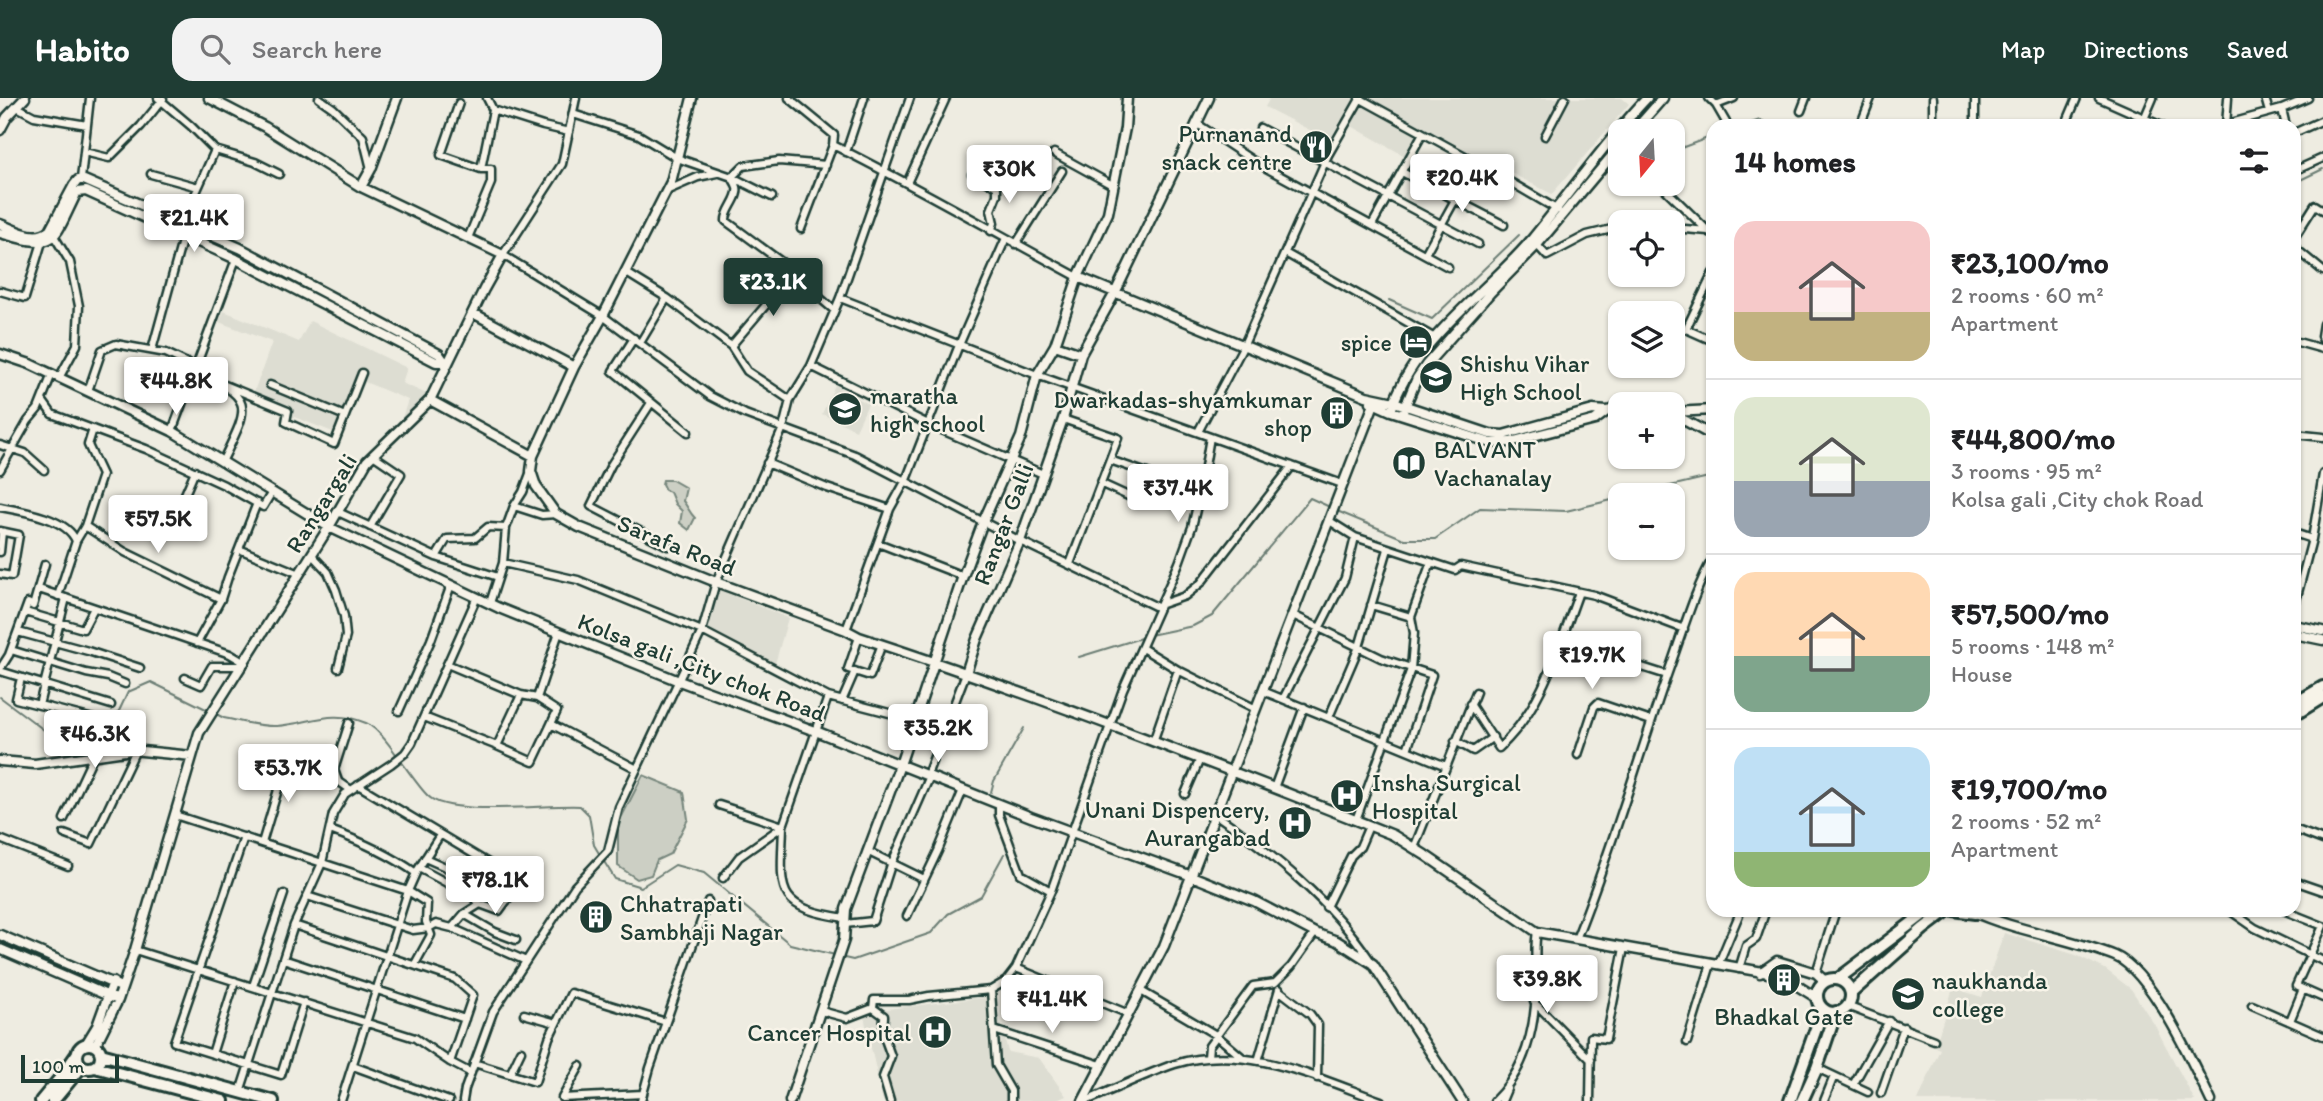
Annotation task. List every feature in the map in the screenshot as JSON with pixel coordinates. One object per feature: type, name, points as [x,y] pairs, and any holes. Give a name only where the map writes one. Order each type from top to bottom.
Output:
[{"type":"main road","points":[[2301,700],[2323,687]]},
{"type":"main road","points":[[2301,711],[2323,697]]},
{"type":"main road","points":[[1838,979],[1920,917]]},
{"type":"main road","points":[[1802,1101],[1836,1012],[1847,1006],[1851,993],[1939,917]]},
{"type":"main road","points":[[1836,1012],[1824,1009],[1817,998],[1821,977],[1838,979],[1846,984],[1851,993]]},
{"type":"main road","points":[[1790,1101],[1824,1009]]},
{"type":"main road","points":[[41,1101],[80,1048],[94,1048],[274,1101]]},
{"type":"main road","points":[[94,1048],[100,1061],[95,1067]]},
{"type":"main road","points":[[76,1054],[77,1061],[88,1069],[95,1067],[223,1101]]},
{"type":"main road","points":[[53,1101],[82,1066]]},
{"type":"street","points":[[0,130],[4,115],[25,98]]},
{"type":"street","points":[[0,224],[36,237],[50,230],[74,185],[81,179],[90,98]]},
{"type":"street","points":[[209,98],[265,127],[361,187],[503,255],[603,316],[710,396],[745,414],[855,456],[906,480],[1020,541],[1159,609]]},
{"type":"street","points":[[319,98],[363,136],[371,169]]},
{"type":"street","points":[[361,187],[371,169],[397,98]]},
{"type":"street","points":[[481,169],[493,110],[487,98]]},
{"type":"street","points":[[503,255],[562,164],[576,98]]},
{"type":"street","points":[[490,603],[503,564],[506,528],[513,506],[523,492],[531,471],[533,456],[574,367],[671,182],[692,98]]},
{"type":"street","points":[[789,98],[834,135],[826,165],[801,229]]},
{"type":"street","points":[[846,152],[864,98]]},
{"type":"street","points":[[463,1101],[493,1012],[575,886],[608,850],[619,807],[702,631],[716,582],[783,428],[790,400],[811,366],[840,298],[911,98]]},
{"type":"street","points":[[907,183],[946,98]]},
{"type":"street","points":[[790,1101],[836,968],[844,940],[845,909],[916,720],[963,576],[1021,436],[1037,375],[1055,345],[1078,277],[1108,213],[1125,128],[1128,98]]},
{"type":"street","name":"Rangar Galli","points":[[966,673],[977,639],[1020,541],[1063,419],[1081,354],[1116,291],[1209,98]]},
{"type":"street","points":[[1198,432],[1243,347],[1325,163],[1360,98],[1558,211]]},
{"type":"street","points":[[1545,136],[1565,98]]},
{"type":"street","points":[[1633,119],[1647,98]]},
{"type":"street","points":[[1644,119],[1663,98]]},
{"type":"street","points":[[1709,98],[1724,119]]},
{"type":"street","points":[[1716,105],[1734,98]]},
{"type":"street","points":[[1801,111],[1807,98]]},
{"type":"street","points":[[1863,119],[1871,98]]},
{"type":"street","points":[[1933,98],[1933,119]]},
{"type":"street","points":[[1975,98],[1975,119]]},
{"type":"street","points":[[2068,119],[2077,98]]},
{"type":"street","points":[[2099,98],[2144,118],[2153,98]]},
{"type":"street","points":[[2225,119],[2228,98]]},
{"type":"street","points":[[2265,98],[2269,113]]},
{"type":"street","points":[[2246,119],[2308,98]]},
{"type":"street","points":[[84,152],[109,158],[141,126],[161,99],[215,150],[255,162],[279,174]]},
{"type":"street","points":[[459,103],[441,155],[481,169],[491,169],[491,183],[468,238]]},
{"type":"street","points":[[17,107],[34,116],[87,125]]},
{"type":"street","points":[[2281,109],[2284,119]]},
{"type":"street","points":[[493,110],[569,132]]},
{"type":"street","points":[[573,114],[639,135],[677,158],[732,177],[772,197]]},
{"type":"street","points":[[2301,131],[2323,120]]},
{"type":"street","points":[[1196,123],[1255,163],[1448,267]]},
{"type":"street","points":[[1260,128],[1478,244]]},
{"type":"street","points":[[1372,225],[1423,133]]},
{"type":"street","points":[[833,145],[886,171],[1078,277],[1392,406],[1499,436],[1593,410],[1608,411]]},
{"type":"street","points":[[152,350],[198,187],[215,150]]},
{"type":"street","points":[[1054,153],[1114,186]]},
{"type":"street","points":[[1404,410],[1426,365],[1608,153]]},
{"type":"street","points":[[2301,168],[2323,158]]},
{"type":"street","points":[[732,177],[743,166],[779,161],[826,165]]},
{"type":"street","points":[[1424,254],[1476,162]]},
{"type":"street","points":[[991,231],[994,223],[991,210],[1005,167]]},
{"type":"street","points":[[1016,244],[1062,171]]},
{"type":"street","points":[[1402,172],[1504,225]]},
{"type":"street","points":[[666,191],[698,177],[720,173]]},
{"type":"street","points":[[151,174],[198,187]]},
{"type":"street","points":[[972,174],[997,187]]},
{"type":"street","points":[[732,177],[737,193],[725,215],[726,221],[794,272],[800,281],[834,310]]},
{"type":"street","points":[[81,179],[240,248],[439,354],[447,362]]},
{"type":"street","points":[[0,233],[31,242],[42,242],[54,236],[77,192],[81,190],[236,260],[436,362],[447,362]]},
{"type":"street","points":[[1673,196],[1706,227]]},
{"type":"street","points":[[2301,227],[2315,205],[2323,210]]},
{"type":"street","points":[[1685,229],[1706,231]]},
{"type":"street","points":[[1534,242],[1547,256],[1587,235],[1608,230]]},
{"type":"street","points":[[0,470],[77,345],[79,306],[70,262],[54,236]]},
{"type":"street","points":[[846,630],[890,509],[906,480],[1006,238]]},
{"type":"street","points":[[0,290],[25,299],[42,242]]},
{"type":"street","points":[[1392,406],[1407,373],[1436,338],[1534,242]]},
{"type":"street","points":[[1286,253],[1436,338]]},
{"type":"street","points":[[2301,253],[2323,271]]},
{"type":"street","name":"Rangargali","points":[[117,984],[135,950],[199,733],[330,527],[367,461],[430,400],[503,255]]},
{"type":"street","points":[[172,431],[236,260]]},
{"type":"street","points":[[625,272],[667,298],[731,346],[747,371],[790,400]]},
{"type":"street","points":[[731,346],[794,272]]},
{"type":"street","points":[[1706,288],[1686,329],[1706,338]]},
{"type":"street","points":[[667,298],[613,371],[688,432]]},
{"type":"street","points":[[840,298],[1037,375],[1342,484]]},
{"type":"street","points":[[473,313],[574,367]]},
{"type":"street","points":[[2323,324],[2323,340]]},
{"type":"street","points":[[2301,343],[2323,349]]},
{"type":"street","points":[[88,391],[102,350],[116,344],[166,353],[225,385],[288,411],[286,422],[334,444],[362,373]]},
{"type":"street","points":[[1055,345],[1081,354]]},
{"type":"street","name":"Kolsa gali ,City chok Road","points":[[0,354],[30,364],[172,431],[330,527],[490,603],[679,681],[1189,875],[1254,901],[1315,933],[1337,941],[1373,964],[1462,1101]]},
{"type":"street","points":[[811,366],[928,424],[1043,474]]},
{"type":"street","points":[[222,462],[240,424],[243,408],[237,394],[225,385]]},
{"type":"street","points":[[270,385],[345,416]]},
{"type":"street","points":[[1366,396],[1374,404],[1392,406]]},
{"type":"street","points":[[42,400],[52,414],[146,449],[263,506],[272,492]]},
{"type":"street","points":[[430,400],[533,456]]},
{"type":"street","points":[[651,403],[611,465],[591,506],[668,546]]},
{"type":"street","points":[[1084,1101],[1164,946],[1189,875],[1374,404]]},
{"type":"street","points":[[1685,412],[1706,411]]},
{"type":"street","points":[[1063,419],[1118,438],[1070,564]]},
{"type":"street","points":[[1685,420],[1706,432]]},
{"type":"street","points":[[58,596],[102,475],[88,445],[93,429]]},
{"type":"street","points":[[2301,435],[2323,437]]},
{"type":"street","points":[[873,1008],[874,1000],[909,1000],[991,990],[1006,981],[1016,968],[1051,891],[1109,725],[1192,527],[1210,437]]},
{"type":"street","points":[[0,445],[25,453],[44,470]]},
{"type":"street","points":[[370,527],[401,474],[373,455]]},
{"type":"street","points":[[1102,484],[1139,500],[1150,474],[1110,460]]},
{"type":"street","points":[[767,463],[827,488],[890,509]]},
{"type":"street","points":[[1159,609],[1185,596],[1201,583],[1292,466]]},
{"type":"street","points":[[189,522],[176,516],[195,471]]},
{"type":"street","name":"Sarafa Road","points":[[531,471],[544,499],[556,514],[579,527],[859,637],[1109,725],[1393,835],[1537,932]]},
{"type":"street","points":[[2301,581],[2312,539],[2323,474]]},
{"type":"street","points":[[197,643],[221,599],[257,503]]},
{"type":"street","points":[[0,506],[47,518],[73,533],[76,541]]},
{"type":"street","points":[[513,506],[542,515],[556,514]]},
{"type":"street","points":[[338,512],[436,557],[498,577]]},
{"type":"street","points":[[1329,518],[1356,537],[1455,570],[1461,566],[1594,595],[1684,629]]},
{"type":"street","points":[[85,526],[154,568],[189,581],[221,599]]},
{"type":"street","points":[[436,557],[447,540],[475,538],[488,527],[506,528]]},
{"type":"street","points":[[0,552],[1,532],[19,535],[12,576],[0,573]]},
{"type":"street","points":[[2301,535],[2312,539]]},
{"type":"street","points":[[1283,699],[1345,579],[1356,537]]},
{"type":"street","points":[[878,542],[963,576]]},
{"type":"street","points":[[239,549],[300,574]]},
{"type":"street","points":[[1329,717],[1359,647],[1388,549]]},
{"type":"street","points":[[312,555],[328,572],[344,616],[346,636],[338,668]]},
{"type":"street","points":[[1356,820],[1410,669],[1415,633],[1411,617],[1430,562]]},
{"type":"street","points":[[45,564],[33,606],[28,603],[11,650],[0,670],[111,705]]},
{"type":"street","points":[[503,564],[578,580],[702,631],[828,697],[916,720]]},
{"type":"street","points":[[1576,939],[1598,886],[1667,675],[1706,575]]},
{"type":"street","points":[[399,711],[452,585]]},
{"type":"street","points":[[39,589],[197,643],[244,665]]},
{"type":"street","points":[[1470,704],[1499,748],[1523,720],[1553,661],[1579,592]]},
{"type":"street","points":[[240,1092],[295,925],[322,863],[334,814],[345,793],[391,764],[405,753],[412,743],[477,597]]},
{"type":"street","points":[[38,705],[66,598]]},
{"type":"street","points":[[1371,605],[1411,617]]},
{"type":"street","points":[[25,612],[83,629],[94,608]]},
{"type":"street","points":[[1293,614],[1381,658],[1432,675],[1407,750]]},
{"type":"street","points":[[2301,626],[2323,631]]},
{"type":"street","points":[[18,632],[140,668]]},
{"type":"street","points":[[537,698],[559,632]]},
{"type":"street","points":[[2301,635],[2323,640]]},
{"type":"street","points":[[859,637],[848,669],[870,677],[882,644]]},
{"type":"street","points":[[1142,648],[1178,670],[1256,709]]},
{"type":"street","points":[[11,650],[125,684]]},
{"type":"street","points":[[1623,661],[1667,675]]},
{"type":"street","points":[[424,717],[533,762],[557,711],[537,698],[521,695],[447,664]]},
{"type":"street","points":[[184,678],[201,685],[212,666],[244,665]]},
{"type":"street","points":[[1153,742],[1178,670]]},
{"type":"street","points":[[842,701],[855,671]]},
{"type":"street","points":[[828,697],[783,826],[781,877],[788,898],[798,907],[845,921],[873,921],[891,865],[966,673]]},
{"type":"street","points":[[21,678],[16,699],[105,722]]},
{"type":"street","points":[[1263,691],[1446,766]]},
{"type":"street","points":[[1414,848],[1476,692]]},
{"type":"street","points":[[497,746],[521,695]]},
{"type":"street","points":[[1578,755],[1594,707],[1598,703],[1651,721]]},
{"type":"street","points":[[1274,788],[1304,707]]},
{"type":"street","points":[[349,723],[334,770],[338,781],[351,790]]},
{"type":"street","points":[[551,724],[637,769]]},
{"type":"street","points":[[1455,741],[1473,751],[1493,737]]},
{"type":"street","points":[[64,834],[91,844],[136,750]]},
{"type":"street","points":[[0,761],[35,764],[136,750],[192,756]]},
{"type":"street","points":[[64,819],[94,755]]},
{"type":"street","points":[[1185,794],[1200,759]]},
{"type":"street","points":[[262,843],[283,773],[298,770],[306,762]]},
{"type":"street","points":[[330,830],[364,843],[473,897],[480,904],[499,911],[520,882],[358,785]]},
{"type":"street","points":[[907,916],[963,790]]},
{"type":"street","points":[[999,804],[999,815],[1021,874],[1051,891]]},
{"type":"street","points":[[719,805],[783,826]]},
{"type":"street","points":[[1215,814],[1253,841],[1312,891],[1357,941],[1373,964]]},
{"type":"street","points":[[175,815],[408,891],[427,903],[426,922],[431,935],[415,964]]},
{"type":"street","points":[[723,878],[739,857],[783,826]]},
{"type":"street","points":[[1326,907],[1369,826]]},
{"type":"street","points":[[2301,832],[2323,840]]},
{"type":"street","points":[[341,1101],[408,891],[417,870],[440,835]]},
{"type":"street","points":[[244,837],[174,1042],[281,1076],[303,1002]]},
{"type":"street","points":[[0,839],[68,866]]},
{"type":"street","points":[[867,851],[924,879]]},
{"type":"street","points":[[425,858],[477,881],[508,900]]},
{"type":"street","points":[[2301,883],[2323,891]]},
{"type":"street","points":[[253,986],[284,894]]},
{"type":"street","points":[[307,896],[413,930],[429,928],[436,924],[452,928],[526,961]]},
{"type":"street","points":[[580,1066],[562,1098],[642,1098],[708,901]]},
{"type":"street","points":[[452,928],[464,914],[480,904]]},
{"type":"street","points":[[464,914],[495,932],[516,940]]},
{"type":"street","points":[[1688,1042],[1715,965],[1738,917]]},
{"type":"street","points":[[1739,969],[1746,946],[1756,939],[1764,917]]},
{"type":"street","points":[[1760,973],[1777,961],[1821,977],[1834,917]]},
{"type":"street","points":[[1994,917],[2118,957],[2144,981],[2174,1028],[2211,1101]]},
{"type":"street","points":[[2239,917],[2255,928],[2323,961]]},
{"type":"street","points":[[2300,917],[2323,926],[2296,986],[2323,998]]},
{"type":"street","points":[[295,925],[415,964],[455,979],[466,987],[473,995],[450,1062]]},
{"type":"street","points":[[1502,1101],[1523,1059],[1530,1038],[1537,932],[1774,974],[1775,978],[1793,983],[1817,998]]},
{"type":"street","points":[[1208,1057],[1209,1046],[1253,986],[1275,983],[1291,967],[1315,933]]},
{"type":"street","points":[[0,935],[117,984]]},
{"type":"street","points":[[1590,1101],[1591,1037],[1606,1040],[1624,948]]},
{"type":"street","points":[[0,949],[118,1000]]},
{"type":"street","points":[[135,950],[415,1038],[471,1073]]},
{"type":"street","points":[[283,959],[465,1018]]},
{"type":"street","points":[[1016,968],[1129,1014]]},
{"type":"street","points":[[212,1054],[235,981]]},
{"type":"street","points":[[1275,983],[1280,991],[1310,1014],[1318,1025],[1317,1078]]},
{"type":"street","points":[[94,1048],[97,1026],[107,995],[117,984]]},
{"type":"street","points":[[94,1048],[118,1000],[117,984]]},
{"type":"street","points":[[2290,1021],[2303,989]]},
{"type":"street","points":[[991,990],[996,1065],[1011,1091],[1011,1101]]},
{"type":"street","points":[[1141,991],[1216,1035],[1245,1059]]},
{"type":"street","points":[[1258,1061],[1280,991]]},
{"type":"street","points":[[474,1063],[535,1082],[556,1023],[571,993],[666,1022]]},
{"type":"street","points":[[1534,1002],[1591,1060]]},
{"type":"street","points":[[2252,1005],[2323,1036]]},
{"type":"street","points":[[1847,1006],[1934,1040]]},
{"type":"street","points":[[821,1011],[847,1018],[873,1008]]},
{"type":"street","points":[[873,1008],[884,1016],[883,1034],[891,1056],[883,1077],[890,1101]]},
{"type":"street","points":[[524,1014],[556,1023]]},
{"type":"street","points":[[1853,1085],[1889,1021]]},
{"type":"street","points":[[1881,1093],[1904,1027]]},
{"type":"street","points":[[994,1030],[1101,1065]]},
{"type":"street","points":[[510,1074],[521,1051]]},
{"type":"street","points":[[1084,1101],[1175,1064],[1208,1057],[1258,1061],[1381,1101]]},
{"type":"street","points":[[353,1066],[449,1101]]},
{"type":"street","points":[[1816,1068],[1868,1092]]},
{"type":"street","points":[[1824,1101],[1834,1076]]},
{"type":"street","points":[[1494,1101],[1509,1084]]},
{"type":"shaded area","points":[[1270,98],[1622,98],[1629,104],[1616,119],[1608,119],[1608,129],[1552,194],[1422,127],[1405,156],[1341,120],[1329,140],[1265,107]]},
{"type":"shaded area","points":[[224,311],[299,342],[310,321],[407,368],[402,383],[431,396],[402,418],[408,400],[365,382],[351,410],[343,436],[251,400],[272,342],[219,322]]},
{"type":"shaded area","name":"maratha high school","points":[[835,385],[868,404],[856,430],[822,414]]},
{"type":"shaded area","points":[[663,480],[672,480],[686,488],[683,501],[695,518],[689,530],[680,523],[682,511],[675,504],[670,492],[665,490]]},
{"type":"shaded area","points":[[717,589],[788,618],[775,664],[751,655],[705,630]]},
{"type":"shaded area","points":[[643,775],[684,792],[688,819],[670,854],[657,860],[651,875],[637,879],[618,866],[618,824]]},
{"type":"shaded area","points":[[2004,933],[2076,955],[2105,969],[2131,989],[2154,1024],[2195,1101],[1918,1101],[1940,1049],[1935,1047],[1953,988],[1982,997]]},
{"type":"shaded area","name":"Cancer Hospital","points":[[994,996],[1008,1052],[1039,1058],[1066,1096],[1055,1101],[883,1101],[863,1012]]},
{"type":"waterway","points":[[1685,146],[1706,139]]},
{"type":"waterway","points":[[2301,180],[2323,169]]},
{"type":"waterway","points":[[1389,300],[1432,319],[1519,235]]},
{"type":"waterway","points":[[1683,483],[1706,478]]},
{"type":"waterway","points":[[1150,635],[1193,626],[1212,616],[1310,498],[1332,508]]},
{"type":"waterway","points":[[1337,511],[1404,539],[1435,539],[1480,508],[1566,511],[1608,501]]},
{"type":"waterway","points":[[1079,657],[1144,637]]},
{"type":"waterway","points":[[0,697],[56,739],[111,728],[128,692],[151,682],[208,710]]},
{"type":"waterway","points":[[216,714],[224,718],[270,726],[331,717],[366,723],[389,745],[428,796],[439,802],[477,808],[580,806],[589,815],[594,845],[600,855]]},
{"type":"waterway","points":[[991,792],[994,781],[1024,728]]},
{"type":"waterway","points":[[840,957],[853,960],[931,933],[948,914],[981,896],[1004,854]]},
{"type":"waterway","points":[[603,860],[615,879],[641,887],[675,865],[704,873],[790,944],[835,955]]},
{"type":"place","name":"Purnanand snack centre","points":[[1316,147]]},
{"type":"place","name":"spice","points":[[1416,342]]},
{"type":"place","name":"Shishu Vihar High School","points":[[1436,377]]},
{"type":"place","name":"maratha high school","points":[[845,409]]},
{"type":"place","name":"Dwarkadas-shyamkumar shop","points":[[1337,413]]},
{"type":"place","name":"BALVANT Vachanalay","points":[[1409,463]]},
{"type":"place","name":"Insha Surgical Hospital","points":[[1347,796]]},
{"type":"place","name":"Unani Dispencery, Aurangabad","points":[[1295,823]]},
{"type":"place","name":"Chhatrapati Sambhaji Nagar","points":[[596,917]]},
{"type":"place","name":"Bhadkal Gate","points":[[1784,980]]},
{"type":"place","name":"naukhanda college","points":[[1908,994]]},
{"type":"place","name":"Cancer Hospital","points":[[935,1032]]}]
